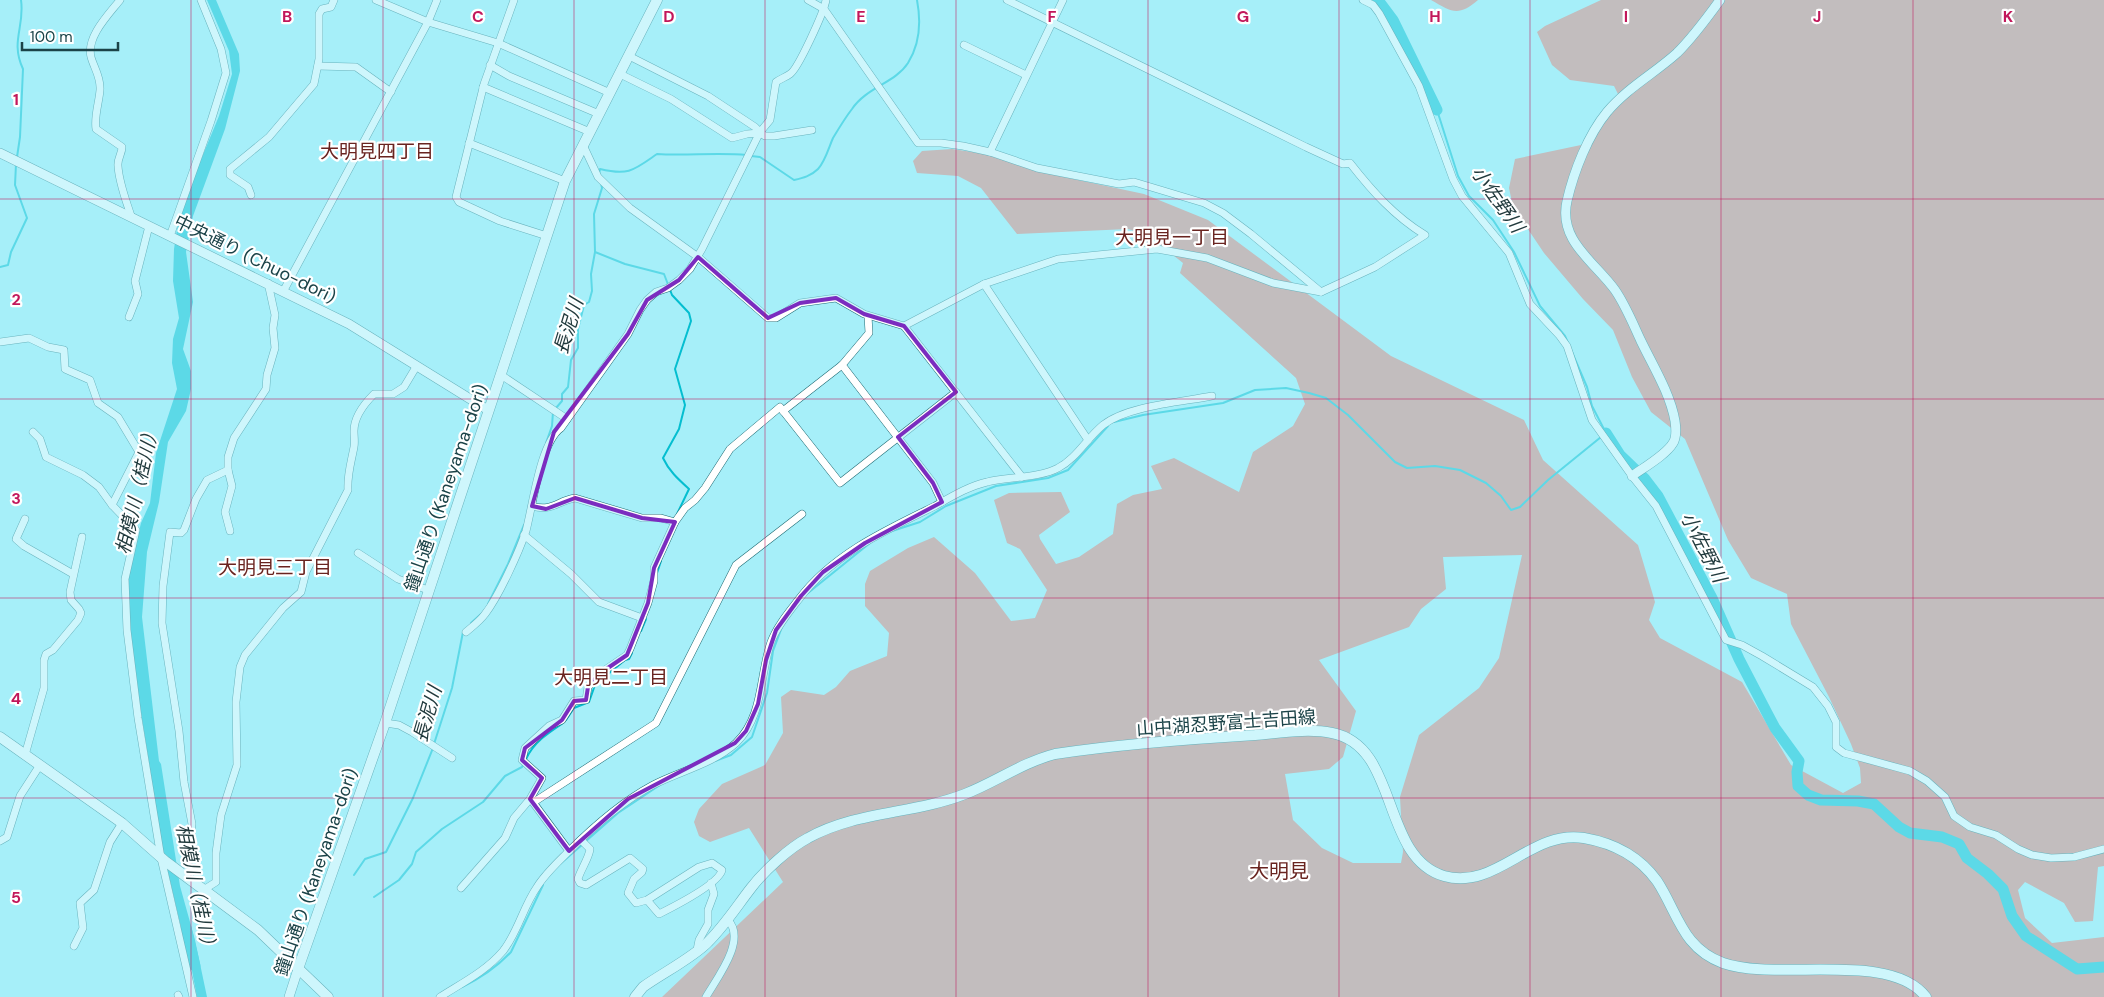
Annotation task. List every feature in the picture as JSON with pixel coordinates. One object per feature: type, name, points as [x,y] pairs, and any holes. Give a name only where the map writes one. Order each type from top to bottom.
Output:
[{"type":"main road","name":"鐘山通り (Kaneyama-dori)","points":[[298,968],[385,723],[565,181],[656,0]]},
{"type":"main road","name":"山中湖忍野富士吉田線","points":[[635,997],[643,987],[707,943],[728,920],[752,886],[772,866],[807,838],[834,826],[930,805],[966,794],[1035,759],[1081,750],[1205,738],[1297,732],[1331,732],[1349,738],[1366,750],[1407,844],[1423,864],[1442,875],[1464,880],[1487,874],[1524,852],[1557,839],[1580,838],[1611,844],[1638,860],[1656,881],[1680,928],[1696,948],[1723,962],[1749,968],[1872,972],[1899,977],[1926,997]]},
{"type":"main road","points":[[0,737],[122,823],[163,859],[258,930],[328,997]]},
{"type":"street","points":[[120,0],[91,43],[90,56],[98,72],[100,89],[96,129],[122,147],[122,153],[117,163],[119,177],[131,216]]},
{"type":"street","points":[[171,237],[226,73],[221,48],[202,0]]},
{"type":"street","points":[[251,195],[248,187],[230,175],[230,169],[269,137],[314,84],[320,58],[319,14],[322,9],[331,7],[334,0]]},
{"type":"street","points":[[376,0],[428,22],[498,43],[610,93]]},
{"type":"street","points":[[284,290],[428,22],[437,0]]},
{"type":"street","points":[[514,0],[483,88],[456,197],[458,202],[500,221],[547,236]]},
{"type":"street","points":[[808,0],[824,9],[918,143],[941,143],[990,152],[1037,168],[1119,184],[1134,182],[1204,203],[1223,213],[1251,234],[1321,292]]},
{"type":"street","points":[[466,632],[487,612],[500,590],[524,535],[545,453],[554,432],[561,428],[628,334],[647,300],[656,292],[668,288],[680,280],[690,270],[760,133],[770,120],[776,82],[791,74],[799,64],[824,9],[826,0]]},
{"type":"street","points":[[904,326],[984,284],[1058,259],[1157,249],[1207,258],[1273,283],[1321,292],[1375,267],[1425,235],[1404,222],[1369,187],[1350,163],[1343,164],[1306,147],[1008,0]]},
{"type":"street","points":[[990,152],[1063,0]]},
{"type":"street","points":[[1363,0],[1373,5],[1379,13],[1419,86],[1462,196],[1509,253],[1530,304],[1559,335],[1566,346],[1592,420],[1656,506],[1726,640],[1742,645],[1813,687],[1828,706],[1836,722],[1836,747],[1844,754],[1910,771],[1927,781],[1945,797],[1954,816],[1970,827],[1996,835],[2018,849],[2032,855],[2052,858],[2074,857],[2104,849]]},
{"type":"street","points":[[1632,476],[1668,450],[1676,435],[1675,422],[1658,376],[1615,290],[1577,249],[1570,235],[1566,219],[1566,202],[1590,139],[1607,112],[1627,92],[1677,52],[1700,27],[1720,0]]},
{"type":"street","points":[[964,45],[1026,75]]},
{"type":"street","points":[[629,56],[708,96],[755,126],[765,136],[812,130]]},
{"type":"street","points":[[318,66],[356,67],[391,92]]},
{"type":"street","points":[[490,66],[599,114]]},
{"type":"street","points":[[620,74],[671,99],[732,138],[760,133]]},
{"type":"street","points":[[483,88],[590,132]]},
{"type":"street","points":[[469,143],[565,181]]},
{"type":"street","points":[[583,145],[598,177],[630,208],[698,257],[768,318],[776,318],[800,303],[836,298],[868,316],[904,326],[1022,477]]},
{"type":"street","name":"中央通り (Chuo-dori)","points":[[0,153],[284,290],[349,324],[488,410]]},
{"type":"street","points":[[128,318],[138,294],[135,281],[149,226]]},
{"type":"street","points":[[230,531],[225,512],[232,486],[228,470],[228,457],[234,438],[268,384],[267,375],[275,348],[273,328],[275,315],[268,283]]},
{"type":"street","points":[[984,284],[1088,440]]},
{"type":"street","points":[[783,411],[842,364],[869,332],[868,316]]},
{"type":"street","points":[[0,342],[29,338],[48,347],[64,350],[65,369],[90,380],[98,403],[118,417],[139,452],[112,505]]},
{"type":"street","points":[[842,364],[933,483],[942,502]]},
{"type":"street","points":[[205,889],[216,882],[216,853],[221,815],[235,777],[237,765],[236,702],[238,680],[245,655],[283,608],[301,592],[306,572],[348,490],[347,475],[354,446],[354,429],[357,418],[367,401],[374,394],[393,394],[404,388],[416,367]]},
{"type":"street","points":[[501,375],[567,419]]},
{"type":"street","points":[[532,801],[542,778],[522,760],[525,748],[549,726],[562,720],[574,701],[586,700],[588,687],[599,674],[626,655],[642,618],[654,581],[654,568],[675,522],[685,508],[705,488],[730,449],[780,407],[840,483],[956,392]]},
{"type":"street","points":[[440,997],[493,961],[512,938],[536,888],[569,851],[628,799],[653,785],[718,756],[735,743],[746,730],[758,704],[766,660],[776,630],[801,596],[823,572],[864,543],[985,482],[1022,477],[1058,469],[1103,425],[1130,412],[1212,396]]},
{"type":"street","points":[[33,432],[40,439],[46,457],[83,475],[99,486],[112,505],[136,530],[125,579],[127,630],[138,718],[163,859],[193,997]]},
{"type":"street","points":[[185,876],[192,824],[182,773],[179,731],[162,623],[163,586],[170,532],[181,533],[184,530],[192,507],[204,483],[228,470]]},
{"type":"street","points":[[532,506],[546,509],[575,498],[642,518],[661,518],[675,522]]},
{"type":"street","points":[[461,888],[505,838],[514,818],[532,801],[656,723],[736,565],[802,514]]},
{"type":"street","points":[[24,519],[16,538],[24,546],[73,574]]},
{"type":"street","points":[[524,535],[571,574],[599,602],[642,618]]},
{"type":"street","points":[[25,755],[44,688],[44,660],[46,654],[53,650],[78,620],[81,613],[71,600],[70,592],[82,537]]},
{"type":"street","points":[[358,553],[398,579],[428,590]]},
{"type":"street","points":[[385,723],[400,725],[452,758]]},
{"type":"street","points":[[0,841],[7,837],[20,796],[40,765]]},
{"type":"street","points":[[532,801],[569,851]]},
{"type":"street","points":[[74,946],[83,928],[80,903],[94,890],[110,842],[122,823]]},
{"type":"street","points":[[581,840],[590,849],[590,855],[580,871],[578,879],[580,883],[586,886],[630,858],[643,869],[634,879],[628,893],[636,903],[647,900],[699,867],[712,864],[722,870],[721,875],[711,883],[679,904],[659,914],[647,900]]},
{"type":"street","points":[[697,950],[699,940],[708,924],[708,910],[714,894],[711,883]]},
{"type":"street","points":[[706,997],[731,954],[734,933],[732,925],[728,920]]},
{"type":"street","name":"鐘山通り (Kaneyama-dori)","points":[[290,997],[298,968]]},
{"type":"highlighted area","points":[[698,257],[768,318],[800,303],[836,298],[864,314],[904,326],[956,392],[898,437],[933,483],[942,502],[865,543],[823,572],[801,596],[776,630],[766,660],[758,704],[746,731],[735,743],[628,799],[569,851],[530,799],[542,778],[522,760],[525,748],[562,720],[574,701],[586,700],[588,687],[599,674],[627,655],[648,603],[654,568],[675,522],[642,518],[575,498],[546,509],[532,506],[554,432],[628,334],[647,300],[679,280]]},
{"type":"shaded area","points":[[1431,0],[1478,0],[1465,9],[1455,11]]},
{"type":"shaded area","points":[[1601,0],[2104,0],[2104,866],[2098,867],[2093,921],[2075,922],[2064,903],[2025,882],[2018,890],[2025,918],[2052,943],[2104,937],[2104,997],[662,997],[783,882],[749,828],[710,842],[699,836],[694,822],[699,809],[722,784],[765,765],[783,733],[781,697],[791,690],[824,695],[836,687],[850,671],[887,656],[889,633],[865,606],[865,584],[870,571],[908,548],[934,537],[975,573],[1011,621],[1035,618],[1047,590],[1020,549],[1007,543],[994,500],[1009,493],[1061,492],[1070,512],[1039,535],[1040,539],[1056,564],[1079,557],[1113,534],[1117,504],[1133,495],[1162,489],[1151,466],[1174,458],[1239,492],[1253,452],[1293,426],[1305,404],[1296,378],[1180,273],[1183,263],[1148,235],[1128,229],[1017,234],[981,188],[958,176],[917,173],[913,161],[922,151],[952,149],[986,154],[1055,175],[1144,194],[1208,220],[1391,356],[1524,420],[1543,460],[1638,545],[1655,602],[1649,620],[1660,638],[1742,682],[1791,765],[1843,793],[1861,783],[1860,768],[1851,744],[1791,624],[1787,594],[1751,578],[1728,540],[1685,439],[1651,412],[1632,377],[1613,330],[1583,299],[1544,253],[1513,207],[1509,188],[1515,159],[1581,145],[1622,102],[1614,86],[1570,80],[1552,65],[1537,32],[1545,26]],"holes":[[[1522,555],[1499,658],[1479,688],[1419,735],[1400,797],[1403,852],[1401,863],[1353,863],[1322,848],[1293,820],[1285,774],[1329,769],[1343,757],[1356,711],[1319,660],[1409,627],[1421,609],[1446,589],[1443,557]]]},
{"type":"water","points":[[207,0],[216,0],[239,54],[240,71],[225,129],[193,216],[186,252],[193,302],[183,349],[191,371],[191,389],[186,411],[168,442],[159,502],[147,552],[142,617],[159,761],[180,886],[195,940],[207,997],[197,997],[189,955],[192,951],[190,944],[184,940],[163,851],[134,668],[127,596],[130,568],[141,523],[150,503],[156,453],[177,389],[172,363],[173,339],[179,318],[173,281],[177,229],[188,191],[219,116],[232,74],[229,51]]},
{"type":"waterway","points":[[17,157],[20,137],[23,69],[18,50],[22,10],[21,0]]},
{"type":"waterway","name":"長泥川","points":[[751,156],[760,157],[794,180],[810,175],[818,169],[825,158],[833,138],[858,102],[865,95],[896,76],[908,63],[917,40],[919,16],[917,0]]},
{"type":"waterway","name":"小佐野川","points":[[1378,0],[1393,20],[1437,110]]},
{"type":"waterway","name":"小佐野川","points":[[1437,110],[1458,176],[1469,196],[1493,220],[1514,252],[1540,306],[1565,336],[1587,387],[1592,406],[1606,433],[1604,434]]},
{"type":"waterway","name":"長泥川","points":[[599,174],[600,169],[625,172],[637,168],[657,154],[747,155]]},
{"type":"waterway","points":[[0,267],[8,265],[11,252],[27,218],[15,185],[16,164]]},
{"type":"waterway","name":"長泥川","points":[[556,408],[562,401],[562,394],[568,387],[571,360],[578,348],[578,329],[584,305],[589,302],[592,291],[591,274],[595,252],[594,214],[602,188],[601,183]]},
{"type":"waterway","points":[[595,252],[625,264],[664,274],[672,295],[689,313],[691,321],[675,369],[685,405],[679,429],[663,458],[671,471],[689,489],[677,514]]},
{"type":"waterway","points":[[1114,422],[1143,415],[1223,403],[1255,390],[1286,388],[1309,393],[1326,398],[1348,415],[1395,462],[1407,468],[1435,466],[1460,470],[1486,483],[1501,496],[1511,510],[1520,507],[1548,480],[1601,437]]},
{"type":"waterway","name":"長泥川","points":[[546,443],[552,426],[553,412]]},
{"type":"waterway","points":[[889,532],[920,522],[946,506],[996,486],[1048,478],[1068,470],[1108,426]]},
{"type":"waterway","name":"小佐野川","points":[[1606,433],[1620,455],[1645,479],[1658,496],[1712,598],[1739,659],[1767,713],[1775,728],[1799,761],[1797,772],[1798,786],[1808,795],[1821,800],[1858,801],[1874,804],[1899,827],[1910,833],[1942,837],[1959,844],[1967,858],[1988,874],[2003,889],[2012,916],[2026,936],[2077,969],[2104,967]]},
{"type":"waterway","name":"長泥川","points":[[488,604],[508,564],[524,525]]},
{"type":"waterway","points":[[808,593],[870,543]]},
{"type":"waterway","points":[[657,573],[661,561]]},
{"type":"waterway","name":"長泥川","points":[[471,623],[481,614]]},
{"type":"waterway","points":[[641,631],[646,619]]},
{"type":"waterway","points":[[715,761],[731,755],[752,737],[767,693],[773,651],[782,627]]},
{"type":"waterway","name":"長泥川","points":[[434,744],[452,688],[463,632]]},
{"type":"waterway","points":[[566,720],[574,708],[589,702],[595,685],[625,660],[629,659],[632,653]]},
{"type":"waterway","points":[[526,759],[537,743],[563,723]]},
{"type":"waterway","name":"長泥川","points":[[354,875],[365,859],[386,852],[413,798],[433,748]]},
{"type":"waterway","points":[[374,897],[399,880],[412,864],[416,852],[442,829],[483,802],[505,776],[522,767],[524,763]]},
{"type":"waterway","points":[[586,841],[618,813],[660,785]]},
{"type":"waterway","points":[[560,864],[583,844]]},
{"type":"waterway","points":[[462,987],[488,972],[511,952],[543,885]]},
{"type":"waterway","name":"相模川（桂川）","points":[[186,928],[195,966]]},
{"type":"district","name":"大明見四丁目","points":[[377,151]]},
{"type":"district","name":"大明見一丁目","points":[[1172,237]]},
{"type":"district","name":"大明見三丁目","points":[[275,567]]},
{"type":"district","name":"大明見二丁目","points":[[611,677]]},
{"type":"district","name":"大明見","points":[[1279,871]]}]
